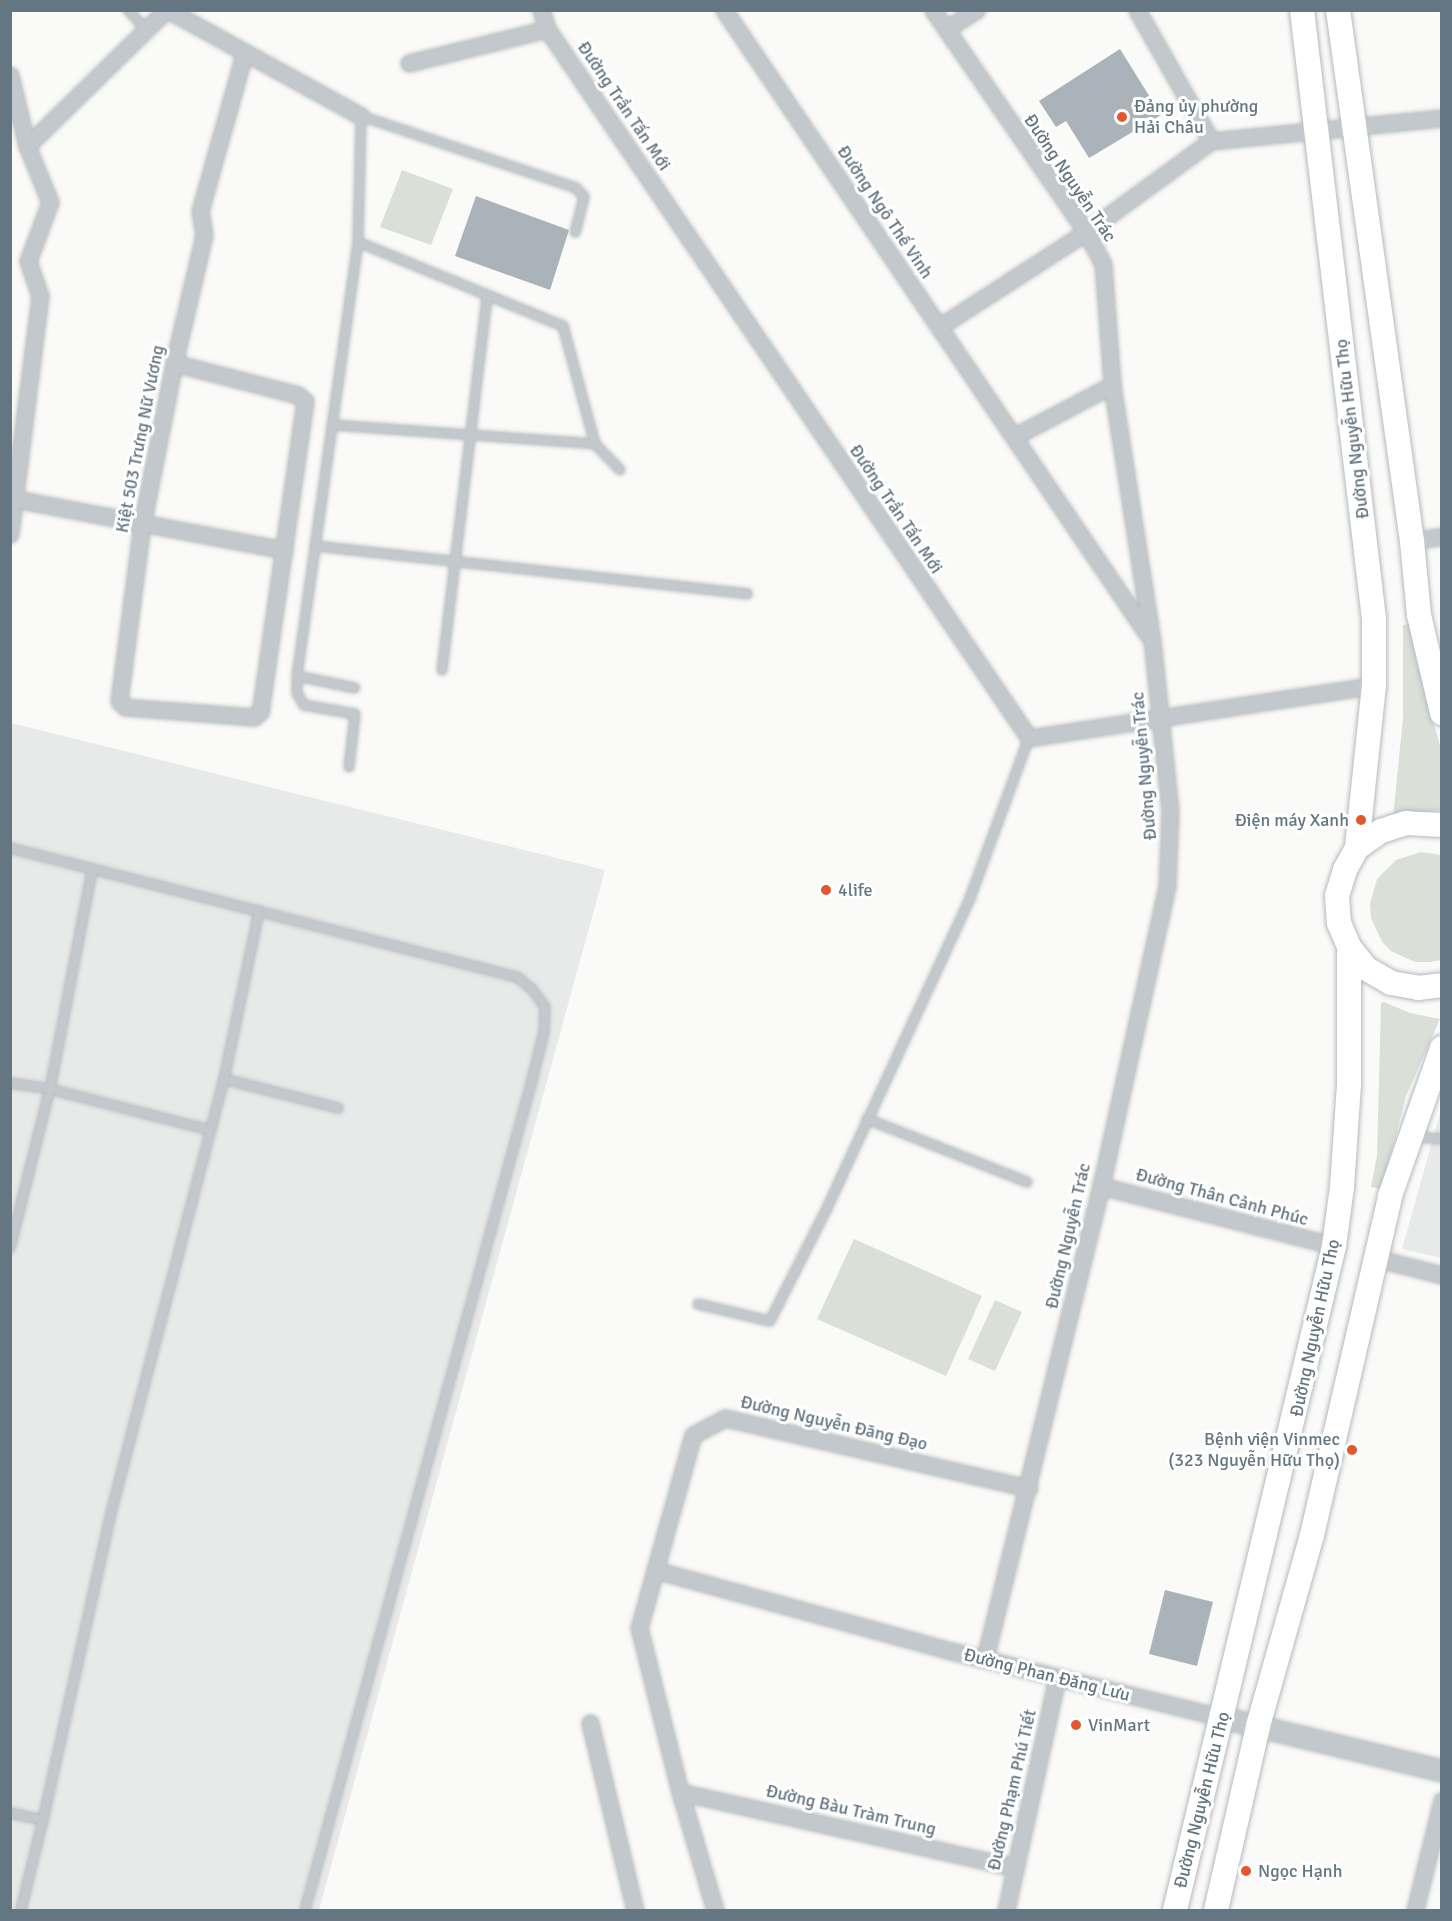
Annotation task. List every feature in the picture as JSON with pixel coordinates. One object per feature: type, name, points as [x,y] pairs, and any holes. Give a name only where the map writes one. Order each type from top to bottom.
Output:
[{"type":"main road","name":"Đường Nguyễn Hữu Thọ","points":[[1302,10],[1374,619],[1374,685],[1357,848]]},
{"type":"main road","points":[[1338,10],[1412,541],[1419,615],[1442,712]]},
{"type":"main road","points":[[1442,825],[1406,823],[1381,831],[1357,848],[1344,870],[1337,896],[1339,923],[1349,947],[1367,969],[1391,983],[1418,988],[1442,985]]},
{"type":"main road","name":"Đường Nguyễn Hữu Thọ","points":[[1175,1911],[1223,1718],[1334,1246],[1342,1187],[1349,1083],[1349,947]]},
{"type":"main road","name":"Đường Nguyễn Hữu Thọ","points":[[1215,1911],[1258,1725],[1312,1534],[1390,1196],[1413,1137],[1442,1048]]},
{"type":"street","points":[[27,146],[167,10],[361,116]]},
{"type":"street","name":"Đường Trần Tấn Mới","points":[[541,10],[547,29],[1029,738]]},
{"type":"street","name":"Đường Ngô Thế Vinh","points":[[724,10],[1152,640]]},
{"type":"street","name":"Đường Nguyễn Trác","points":[[933,10],[1086,232],[1103,264],[1112,385],[1152,640],[1170,810],[1167,886],[1101,1186],[1029,1488],[985,1659]]},
{"type":"street","points":[[946,29],[976,10]]},
{"type":"street","points":[[1137,10],[1211,141]]},
{"type":"street","points":[[409,63],[547,29]]},
{"type":"street","name":"Kiệt 503 Trưng Nữ Vương","points":[[244,54],[200,211],[204,235],[174,363],[142,525],[121,705],[254,717],[260,712],[284,550]]},
{"type":"street","points":[[10,75],[27,146],[50,202],[28,261],[40,296],[10,534]]},
{"type":"street","points":[[939,327],[1086,232],[1211,141],[1442,118]]},
{"type":"street","points":[[15,499],[142,525],[284,550],[304,401],[298,395],[174,363]]},
{"type":"street","points":[[1015,436],[1112,385]]},
{"type":"street","points":[[1412,541],[1442,536]]},
{"type":"street","points":[[1029,738],[1160,716],[1374,685]]},
{"type":"street","name":"Đường Thân Cảnh Phúc","points":[[1101,1186],[1334,1246]]},
{"type":"street","points":[[1375,1258],[1442,1275]]},
{"type":"street","name":"Đường Nguyễn Đăng Đạo","points":[[715,1911],[680,1792],[639,1628],[693,1435],[725,1418],[1029,1488]]},
{"type":"street","name":"Đường Phan Đăng Lưu","points":[[655,1570],[1057,1678],[1442,1771]]},
{"type":"street","name":"Đường Phạm Phú Tiết","points":[[1006,1911],[1057,1678]]},
{"type":"street","points":[[590,1723],[635,1911]]},
{"type":"street","name":"Đường Bàu Tràm Trung","points":[[680,1792],[1014,1867]]},
{"type":"street","points":[[1415,1911],[1442,1800]]},
{"type":"lane","points":[[128,10],[147,29]]},
{"type":"lane","points":[[349,767],[355,714],[304,705],[297,693],[297,676],[358,242],[361,116],[576,188],[584,197],[575,232]]},
{"type":"lane","points":[[358,242],[488,298],[563,326],[596,444],[620,470]]},
{"type":"lane","points":[[442,670],[488,298]]},
{"type":"lane","points":[[332,425],[471,438],[596,444]]},
{"type":"lane","points":[[315,546],[747,594]]},
{"type":"lane","points":[[297,676],[355,688]]},
{"type":"lane","points":[[698,1304],[770,1321],[970,898],[1029,738]]},
{"type":"lane","points":[[10,849],[517,977],[532,989],[544,1007],[544,1032],[531,1084],[305,1911]]},
{"type":"lane","points":[[10,1248],[50,1089],[92,870]]},
{"type":"lane","points":[[21,1911],[44,1820],[112,1509],[224,1078],[259,911]]},
{"type":"lane","points":[[224,1078],[338,1108]]},
{"type":"lane","points":[[10,1083],[50,1089],[210,1130]]},
{"type":"lane","points":[[867,1119],[1027,1182]]},
{"type":"lane","points":[[1413,1137],[1442,1139]]},
{"type":"lane","points":[[10,1813],[44,1820]]},
{"type":"shaded area","points":[[402,170],[453,189],[431,245],[380,227]]},
{"type":"shaded area","points":[[1411,624],[1416,659],[1441,749],[1441,810],[1393,818],[1403,718],[1403,625]]},
{"type":"shaded area","points":[[11,723],[605,870],[319,1910],[11,1910]]},
{"type":"shaded area","points":[[1421,852],[1441,855],[1441,960],[1430,962],[1415,962],[1391,951],[1382,942],[1371,918],[1370,904],[1377,879],[1396,860]]},
{"type":"shaded area","points":[[1384,1002],[1410,1013],[1440,1019],[1406,1096],[1382,1189],[1371,1187],[1377,1156],[1381,1003]]},
{"type":"shaded area","points":[[1441,1110],[1441,1258],[1402,1249]]},
{"type":"shaded area","points":[[854,1239],[982,1296],[946,1376],[817,1319]]},
{"type":"shaded area","points":[[995,1300],[1022,1312],[995,1371],[968,1359]]},
{"type":"building","points":[[1120,49],[1161,115],[1089,158],[1066,121],[1056,127],[1039,101]]},
{"type":"building","points":[[476,196],[569,230],[550,290],[455,256]]},
{"type":"building","points":[[1165,1590],[1213,1602],[1197,1666],[1149,1654]]},
{"type":"place","name":"Đảng ủy phường Hải Châu","points":[[1122,117]]},
{"type":"place","name":"Điện máy Xanh","points":[[1361,820]]},
{"type":"place","name":"4life","points":[[826,890]]},
{"type":"place","name":"Bệnh viện Vinmec (323 Nguyễn Hữu Thọ)","points":[[1352,1450]]},
{"type":"place","name":"VinMart","points":[[1076,1725]]},
{"type":"place","name":"Ngọc Hạnh","points":[[1246,1871]]}]
